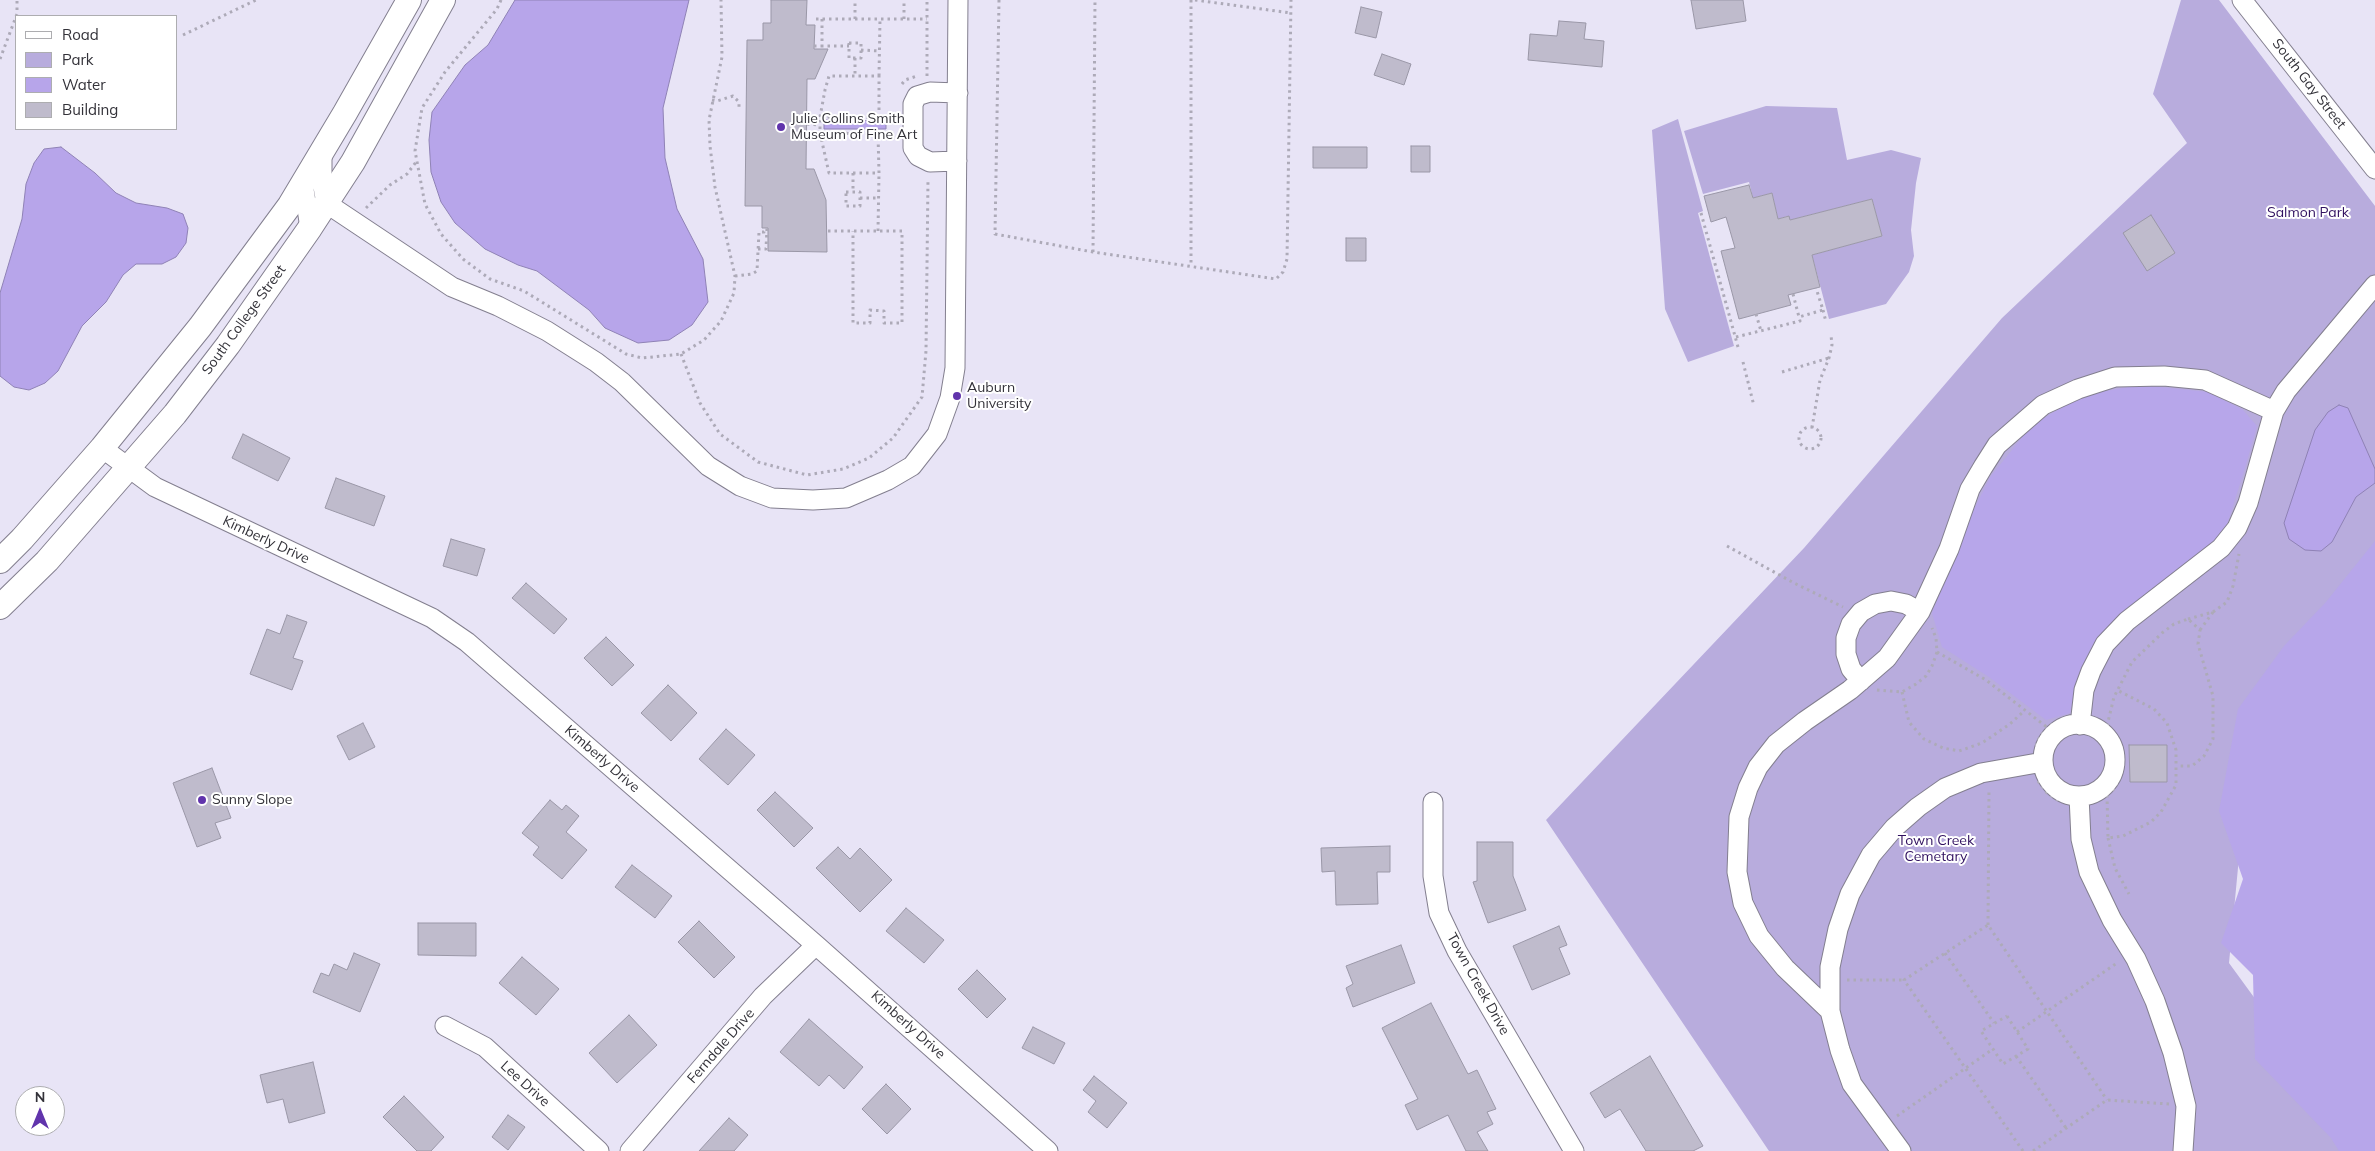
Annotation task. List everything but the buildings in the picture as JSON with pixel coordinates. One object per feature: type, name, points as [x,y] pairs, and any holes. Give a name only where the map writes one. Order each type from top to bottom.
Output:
[{"type":"main road","points":[[0,561],[22,539],[102,448],[200,327],[290,205],[408,0]]},
{"type":"main road","name":"South College Street","points":[[0,607],[46,561],[176,414],[310,228],[354,162],[443,0]]},
{"type":"street","points":[[322,151],[322,181],[326,203],[452,287],[498,306],[547,331],[596,362],[622,382],[708,466],[740,486],[772,498],[813,500],[846,498],[888,480],[912,466],[936,434],[950,398],[956,368],[958,0]]},
{"type":"street","name":"South Gay Street","points":[[2242,0],[2375,169]]},
{"type":"street","points":[[957,161],[930,162],[918,156],[913,148],[913,104],[917,96],[930,92],[958,93]]},
{"type":"street","points":[[303,183],[310,228]]},
{"type":"street","points":[[2080,720],[2084,690],[2091,671],[2105,644],[2127,621],[2221,548],[2237,528],[2248,503],[2274,411],[2286,391],[2375,285]]},
{"type":"street","points":[[1830,1011],[1785,968],[1758,936],[1743,903],[1736,872],[1739,817],[1748,788],[1758,768],[1776,744],[1861,681],[1888,658],[1920,612],[1949,550],[1970,490],[1982,467],[1998,445],[2044,405],[2078,389],[2115,378],[2164,376],[2205,380],[2274,411]]},
{"type":"street","name":"Kimberly Drive","points":[[102,448],[155,487],[432,618],[467,642],[816,945],[1048,1151]]},
{"type":"street","points":[[1861,681],[1850,669],[1846,654],[1846,638],[1851,624],[1859,614],[1875,604],[1891,601],[1906,604],[1920,612]]},
{"type":"street","points":[[1901,1151],[1852,1084],[1840,1050],[1830,1011],[1829,980],[1838,929],[1850,894],[1871,855],[1894,828],[1918,807],[1945,788],[1989,771],[2038,762],[2052,737],[2080,720]]},
{"type":"street","points":[[2078,801],[2105,785],[2114,765],[2114,754],[2104,734],[2080,720]]},
{"type":"street","points":[[2038,762],[2052,784],[2078,801]]},
{"type":"street","points":[[2078,801],[2081,839],[2089,872],[2112,920],[2132,953],[2156,1001],[2170,1044],[2186,1106],[2183,1151]]},
{"type":"street","name":"Town Creek Drive","points":[[1433,802],[1433,876],[1439,913],[1457,951],[1574,1151]]},
{"type":"street","name":"Ferndale Drive","points":[[630,1151],[763,996],[816,945]]},
{"type":"street","name":"Lee Drive","points":[[445,1026],[485,1047],[599,1151]]},
{"type":"path","points":[[17,0],[17,15]]},
{"type":"path","points":[[183,35],[256,0]]},
{"type":"path","points":[[501,0],[497,9],[445,72],[422,108],[415,151],[424,204],[441,234],[463,259],[490,279],[524,291],[626,354],[656,358],[681,354],[704,340],[721,321],[734,293],[735,276],[715,187],[709,129],[712,100],[722,57],[721,0]]},
{"type":"path","points":[[855,0],[855,19]]},
{"type":"path","points":[[904,0],[904,19]]},
{"type":"path","points":[[927,0],[927,76]]},
{"type":"path","points":[[999,0],[995,234],[1093,252],[1276,279],[1283,272],[1287,259],[1291,0]]},
{"type":"path","points":[[1093,252],[1095,0]]},
{"type":"path","points":[[1191,0],[1191,266]]},
{"type":"path","points":[[1195,0],[1291,13]]},
{"type":"path","points":[[816,19],[927,19]]},
{"type":"path","points":[[822,19],[822,46]]},
{"type":"path","points":[[879,118],[880,19]]},
{"type":"path","points":[[0,59],[15,27]]},
{"type":"path","points":[[814,46],[848,46],[848,43],[861,43],[861,58],[848,58],[848,46]]},
{"type":"path","points":[[861,50],[879,51]]},
{"type":"path","points":[[855,58],[855,76]]},
{"type":"path","points":[[879,76],[829,76],[824,90],[820,117],[820,134],[829,173],[879,173]]},
{"type":"path","points":[[712,100],[717,101],[733,96],[739,102],[739,110]]},
{"type":"path","points":[[820,117],[898,118]]},
{"type":"path","points":[[807,124],[820,125]]},
{"type":"path","points":[[820,134],[898,134]]},
{"type":"path","points":[[878,134],[878,230]]},
{"type":"path","points":[[361,215],[390,185],[407,174],[416,161]]},
{"type":"path","points":[[853,173],[853,192]]},
{"type":"path","points":[[681,354],[700,403],[720,434],[758,462],[807,475],[843,470],[869,458],[893,438],[922,397],[926,351],[928,175]]},
{"type":"path","points":[[846,192],[860,192],[860,198],[860,206],[846,206],[846,192]]},
{"type":"path","points":[[860,198],[878,198]]},
{"type":"path","points":[[1701,213],[1738,347]]},
{"type":"path","points":[[735,276],[752,274],[757,270],[758,232],[764,232],[765,228],[766,249],[758,249]]},
{"type":"path","points":[[828,230],[853,230],[878,230],[902,230],[902,323],[884,322],[884,310],[870,310],[870,322],[853,322],[853,230]]},
{"type":"path","points":[[1816,288],[1826,322]]},
{"type":"path","points":[[1736,337],[1800,321],[1793,294]]},
{"type":"path","points":[[1799,316],[1823,310]]},
{"type":"path","points":[[1756,314],[1761,331]]},
{"type":"path","points":[[1812,428],[1820,380],[1832,345],[1831,335]]},
{"type":"path","points":[[1782,372],[1829,358]]},
{"type":"path","points":[[1743,362],[1754,406]]},
{"type":"path","points":[[1804,428],[1812,428],[1820,434],[1821,441],[1813,449],[1806,449],[1800,444],[1800,434],[1804,428]]},
{"type":"path","points":[[1727,546],[1816,595],[1859,614]]},
{"type":"path","points":[[1861,681],[1874,689],[1902,692],[1926,676],[1932,666],[1936,652],[1936,638],[1930,624],[1920,612]]},
{"type":"path","points":[[2107,726],[2117,690],[2132,662],[2144,649],[2174,624],[2213,612],[2200,630],[2198,644],[2213,696],[2213,738],[2204,756],[2192,766],[2177,766]]},
{"type":"path","points":[[2188,619],[2200,630]]},
{"type":"path","points":[[1936,652],[1986,680],[2048,728]]},
{"type":"path","points":[[2108,838],[2123,836],[2151,822],[2161,812],[2176,785],[2176,750],[2167,723],[2154,709],[2117,690]]},
{"type":"path","points":[[1902,692],[1909,722],[1924,739],[1943,748],[1959,751],[1982,743],[2010,724],[2024,711]]},
{"type":"path","points":[[2080,720],[2107,726],[2116,736],[2122,749],[2123,764],[2120,777],[2113,790],[2107,795],[2078,801],[2047,793],[2038,762],[2040,736],[2048,728],[2080,720]]},
{"type":"path","points":[[1989,771],[1988,925],[2108,1100]]},
{"type":"path","points":[[2107,795],[2108,838],[2115,868],[2129,894]]},
{"type":"path","points":[[1829,980],[1904,980],[1988,925]]},
{"type":"path","points":[[1945,953],[1994,1024]]},
{"type":"path","points":[[2017,1032],[2132,953]]},
{"type":"path","points":[[1904,980],[2022,1151]]},
{"type":"path","points":[[2007,1016],[2028,1048],[2003,1064],[1981,1031],[1994,1024],[2007,1016]]},
{"type":"path","points":[[1882,1126],[1993,1049]]},
{"type":"path","points":[[2016,1056],[2066,1128]]},
{"type":"path","points":[[2032,1151],[2108,1100],[2186,1106]]},
{"type":"green space","name":"Town Creek Cemetary","points":[[2181,0],[2219,0],[2375,206],[2375,598],[2251,730],[2229,963],[2366,1151],[1769,1151],[1546,820],[1804,548],[2002,318],[2187,143],[2153,94]]},
{"type":"green space","points":[[1766,106],[1837,108],[1847,160],[1891,150],[1921,158],[1916,183],[1911,230],[1914,256],[1909,272],[1886,304],[1829,319],[1812,255],[1882,236],[1872,199],[1790,220],[1788,216],[1778,219],[1772,193],[1753,198],[1749,182],[1703,194],[1684,131]]},
{"type":"green space","points":[[1678,119],[1703,211],[1698,213],[1734,346],[1688,362],[1665,309],[1652,130]]},
{"type":"shaded area","points":[[2140,385],[2208,392],[2243,410],[2257,426],[2225,531],[2198,558],[2093,650],[2076,683],[2070,713],[2046,720],[1989,677],[1942,647],[1932,613],[1962,532],[1991,476],[2032,425],[2083,395]]},
{"type":"shaded area","points":[[2375,541],[2375,1151],[2339,1151],[2331,1138],[2255,1059],[2253,975],[2221,943],[2243,879],[2219,811],[2238,709],[2284,646],[2326,602]]},
{"type":"water","points":[[515,0],[689,0],[663,108],[665,158],[677,209],[703,259],[708,302],[692,325],[669,340],[638,343],[605,328],[589,310],[537,271],[518,265],[485,249],[455,223],[441,202],[431,172],[429,140],[432,112],[465,65],[488,45]]},
{"type":"water","points":[[824,120],[886,121],[886,129],[824,129]]},
{"type":"water","points":[[61,147],[95,173],[116,193],[136,203],[167,208],[183,214],[188,228],[186,243],[176,257],[162,264],[136,264],[123,275],[106,302],[82,326],[58,371],[45,383],[29,390],[14,387],[0,376],[0,293],[22,219],[26,184],[34,163],[44,149]]},
{"type":"water","points":[[2339,405],[2348,408],[2375,469],[2375,483],[2356,497],[2332,542],[2321,551],[2305,550],[2289,539],[2284,523],[2315,430],[2328,412]]},
{"type":"place","name":"Julie Collins Smith Museum of Fine Art","points":[[781,127]]},
{"type":"place","name":"Auburn University","points":[[957,396]]},
{"type":"place","name":"Sunny Slope","points":[[202,800]]},
{"type":"park label","name":"Salmon Park","points":[[2308,213]]}]
